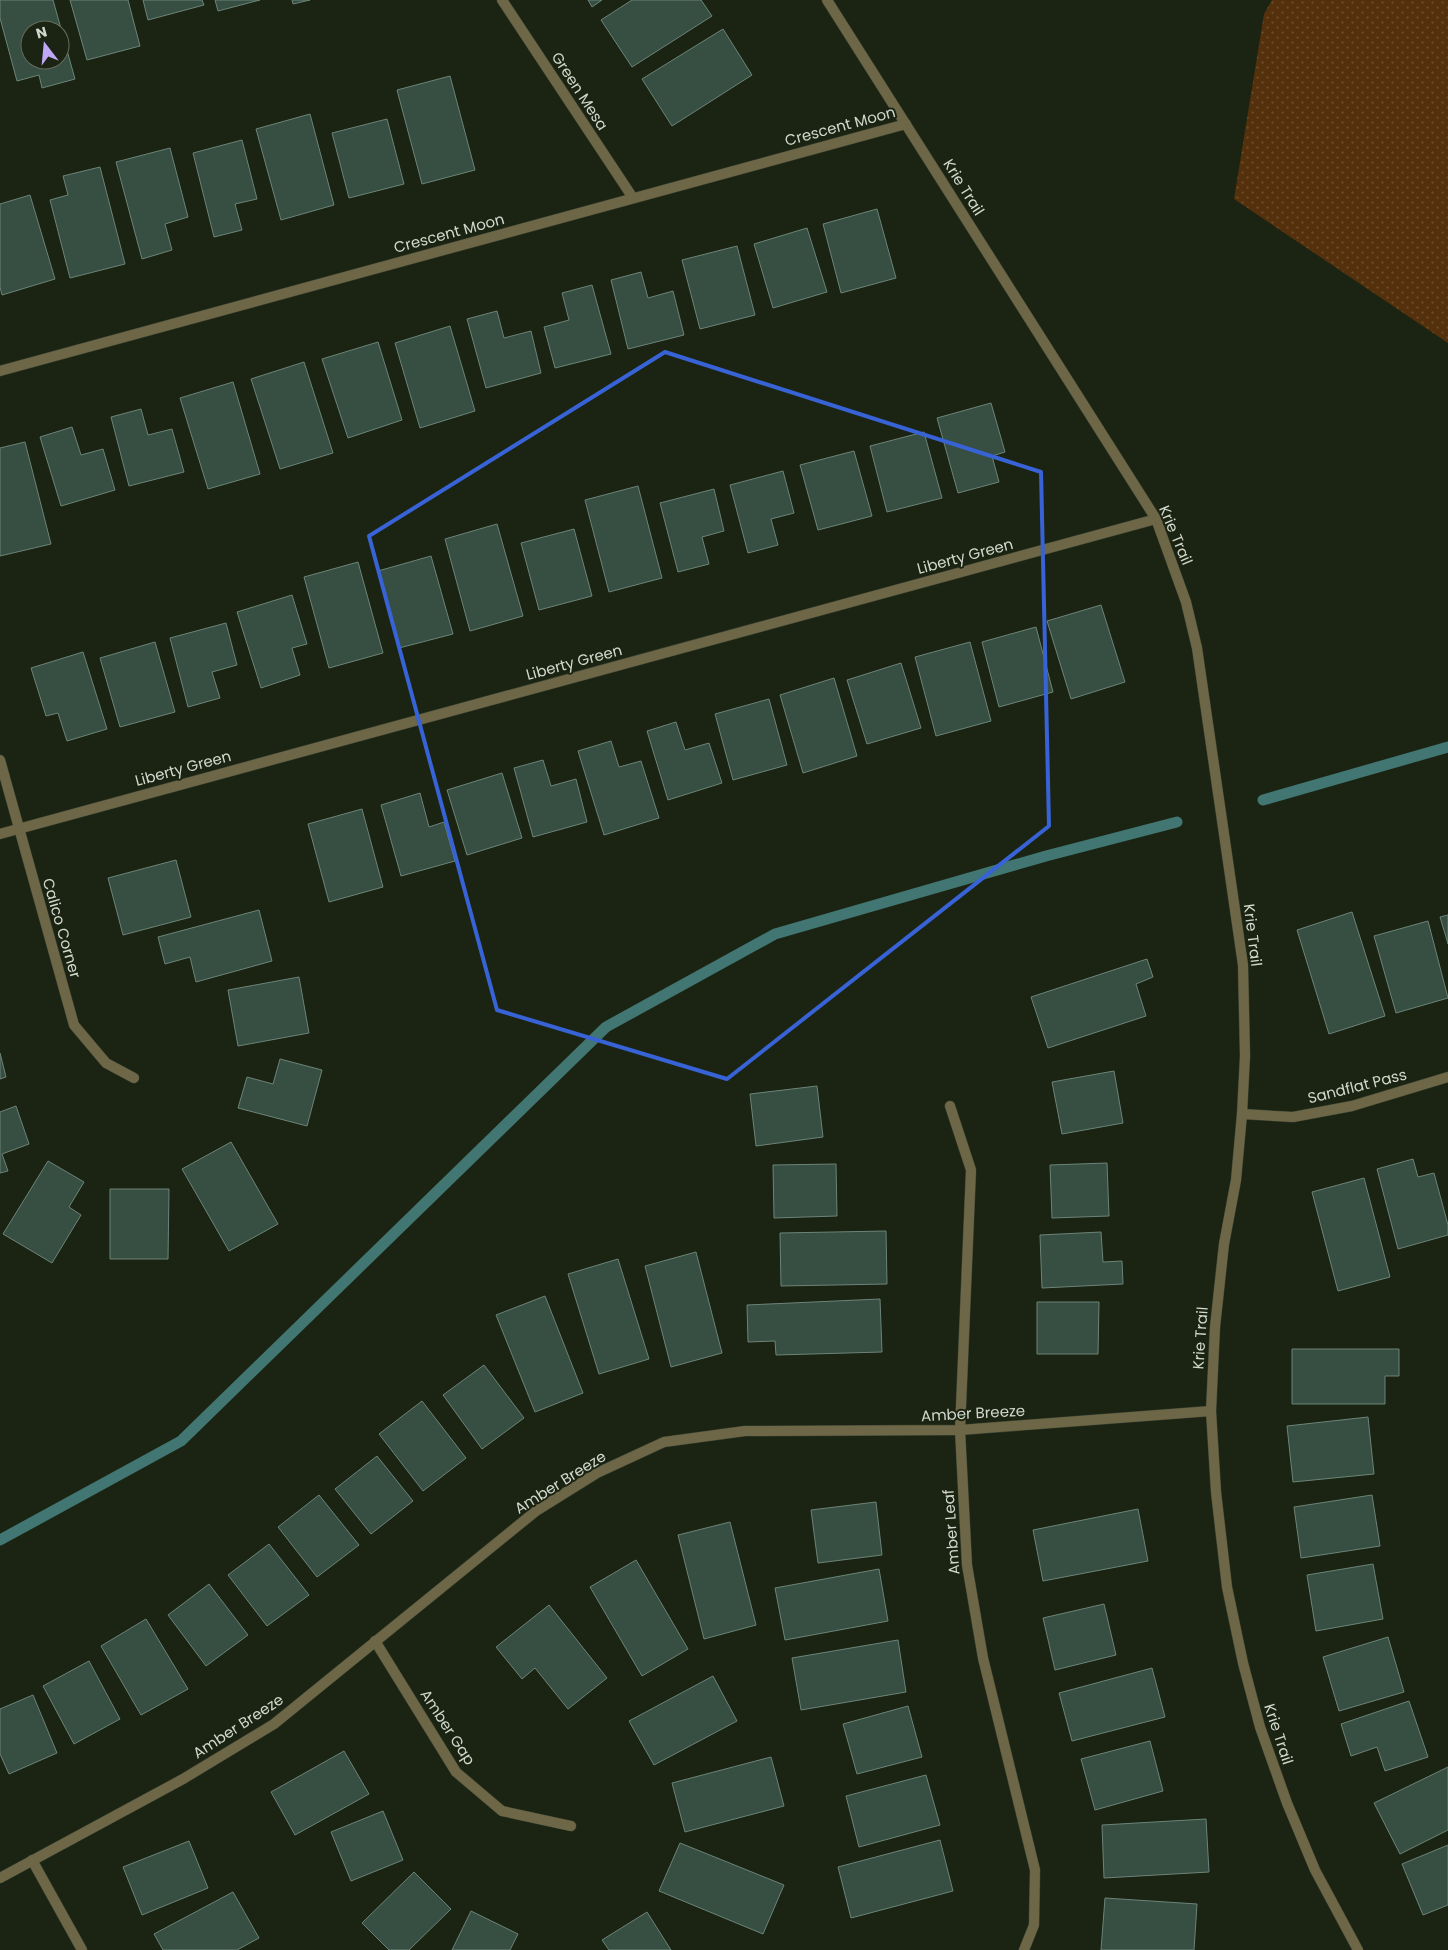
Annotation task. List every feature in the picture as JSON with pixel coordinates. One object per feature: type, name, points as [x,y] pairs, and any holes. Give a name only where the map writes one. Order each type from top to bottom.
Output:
[{"type":"street","name":"Green Mesa","points":[[502,0],[633,198]]},
{"type":"street","name":"Krie Trail","points":[[827,0],[1156,519],[1186,602],[1198,648],[1243,965],[1245,1056],[1242,1114],[1236,1180],[1224,1244],[1215,1327],[1211,1411],[1216,1492],[1227,1587],[1243,1663],[1260,1727],[1287,1803],[1316,1870],[1358,1950]]},
{"type":"street","name":"Crescent Moon","points":[[0,371],[906,124]]},
{"type":"street","name":"Liberty Green","points":[[0,834],[1156,519]]},
{"type":"street","name":"Calico Corner","points":[[0,760],[74,1025],[106,1063],[134,1078]]},
{"type":"street","name":"Sandflat Pass","points":[[1242,1114],[1293,1117],[1352,1106],[1448,1077]]},
{"type":"street","name":"Amber Leaf","points":[[950,1106],[971,1170],[960,1430],[967,1565],[983,1658],[1036,1870],[1034,1925],[1024,1950]]},
{"type":"street","name":"Amber Breeze","points":[[0,1878],[183,1780],[274,1724],[536,1512],[596,1473],[664,1442],[745,1431],[960,1430],[1211,1411]]},
{"type":"street","name":"Amber Gap","points":[[375,1641],[456,1772],[502,1811],[571,1826]]},
{"type":"street","points":[[32,1860],[82,1950]]},
{"type":"highlighted area","points":[[665,352],[1041,472],[1049,826],[727,1079],[497,1010],[369,536]]},
{"type":"shaded area","points":[[1272,0],[1448,0],[1448,343],[1234,199],[1264,14]]},
{"type":"building","points":[[0,0],[53,0],[59,20],[20,20],[20,70],[70,70],[70,61],[75,79],[42,88],[39,75],[17,81],[0,18]]},
{"type":"building","points":[[70,0],[128,0],[140,46],[87,60]]},
{"type":"building","points":[[143,0],[202,0],[204,5],[148,20]]},
{"type":"building","points":[[215,0],[260,0],[218,11]]},
{"type":"building","points":[[292,0],[310,0],[293,4]]},
{"type":"building","points":[[588,0],[602,0],[592,7]]},
{"type":"building","points":[[632,0],[701,0],[712,16],[632,67],[601,20]]},
{"type":"building","points":[[723,29],[752,75],[672,126],[642,79]]},
{"type":"building","points":[[450,76],[475,170],[422,184],[397,90]]},
{"type":"building","points":[[310,114],[334,205],[281,220],[256,129]]},
{"type":"building","points":[[387,119],[404,184],[349,198],[332,133]]},
{"type":"building","points":[[242,140],[257,199],[235,204],[242,230],[214,237],[193,153]]},
{"type":"building","points":[[170,148],[188,217],[165,224],[172,250],[142,259],[116,162]]},
{"type":"building","points":[[100,167],[125,264],[70,278],[50,200],[68,195],[63,176]]},
{"type":"building","points":[[30,195],[55,279],[2,295],[0,287],[0,204]]},
{"type":"building","points":[[877,209],[896,278],[841,293],[823,224]]},
{"type":"building","points":[[807,228],[827,292],[773,308],[754,244]]},
{"type":"building","points":[[737,246],[755,315],[700,329],[682,260]]},
{"type":"building","points":[[641,272],[648,298],[673,291],[684,335],[628,349],[611,280]]},
{"type":"building","points":[[592,285],[611,354],[555,368],[544,327],[569,320],[562,293]]},
{"type":"building","points":[[497,311],[504,338],[531,331],[541,373],[486,388],[467,319]]},
{"type":"building","points":[[450,326],[475,411],[420,428],[395,343]]},
{"type":"building","points":[[378,342],[402,420],[348,438],[322,359]]},
{"type":"building","points":[[304,362],[333,453],[280,469],[251,379]]},
{"type":"building","points":[[233,382],[260,474],[208,489],[180,398]]},
{"type":"building","points":[[991,403],[1005,452],[992,456],[999,482],[958,493],[937,418]]},
{"type":"building","points":[[141,409],[148,435],[172,429],[184,472],[129,486],[111,417]]},
{"type":"building","points":[[72,427],[81,455],[103,449],[115,490],[61,506],[40,437]]},
{"type":"building","points":[[924,432],[942,498],[887,512],[870,446]]},
{"type":"building","points":[[25,442],[51,544],[0,556],[0,448]]},
{"type":"building","points":[[854,451],[872,516],[818,530],[800,465]]},
{"type":"building","points":[[783,471],[794,513],[771,519],[778,545],[748,553],[730,485]]},
{"type":"building","points":[[638,486],[662,578],[609,592],[585,500]]},
{"type":"building","points":[[714,489],[724,531],[702,537],[709,564],[678,572],[660,503]]},
{"type":"building","points":[[497,524],[523,616],[470,631],[445,539]]},
{"type":"building","points":[[574,529],[592,596],[539,610],[521,543]]},
{"type":"building","points":[[431,556],[453,634],[399,648],[378,571]]},
{"type":"building","points":[[358,562],[383,653],[329,668],[304,577]]},
{"type":"building","points":[[292,595],[307,644],[292,648],[300,675],[261,688],[237,612]]},
{"type":"building","points":[[1101,605],[1125,682],[1071,699],[1047,621]]},
{"type":"building","points":[[226,623],[237,665],[212,672],[220,698],[188,707],[170,638]]},
{"type":"building","points":[[1036,627],[1053,692],[999,707],[982,642]]},
{"type":"building","points":[[155,642],[175,712],[120,727],[100,658]]},
{"type":"building","points":[[970,642],[991,721],[936,736],[915,657]]},
{"type":"building","points":[[83,652],[107,729],[67,741],[58,713],[46,716],[31,668]]},
{"type":"building","points":[[901,663],[921,728],[867,744],[847,680]]},
{"type":"building","points":[[834,678],[857,756],[803,773],[780,695]]},
{"type":"building","points":[[769,699],[787,765],[733,780],[715,714]]},
{"type":"building","points":[[676,722],[685,750],[709,743],[722,783],[668,800],[647,731]]},
{"type":"building","points":[[611,741],[619,767],[641,761],[659,818],[604,835],[578,751]]},
{"type":"building","points":[[543,760],[551,786],[576,779],[587,822],[533,837],[514,768]]},
{"type":"building","points":[[502,773],[522,838],[467,855],[447,790]]},
{"type":"building","points":[[420,793],[429,827],[444,822],[455,861],[401,876],[381,805]]},
{"type":"building","points":[[362,809],[383,887],[329,902],[308,824]]},
{"type":"building","points":[[176,860],[191,917],[123,935],[108,878]]},
{"type":"building","points":[[259,910],[272,961],[196,982],[190,957],[165,964],[158,937]]},
{"type":"building","points":[[1352,912],[1385,1016],[1329,1034],[1297,930]]},
{"type":"building","points":[[1448,915],[1448,944],[1440,917]]},
{"type":"building","points":[[1428,921],[1448,998],[1396,1013],[1374,936]]},
{"type":"building","points":[[1147,959],[1153,977],[1136,984],[1146,1016],[1048,1048],[1031,997]]},
{"type":"building","points":[[299,977],[309,1033],[238,1046],[228,990]]},
{"type":"building","points":[[0,1053],[6,1077],[0,1079]]},
{"type":"building","points":[[280,1059],[322,1070],[307,1126],[238,1108],[247,1077],[273,1084]]},
{"type":"building","points":[[1114,1071],[1123,1123],[1062,1134],[1052,1082]]},
{"type":"building","points":[[817,1086],[823,1137],[756,1146],[750,1094]]},
{"type":"building","points":[[16,1106],[29,1144],[2,1154],[8,1171],[0,1173],[0,1112]]},
{"type":"building","points":[[231,1142],[278,1224],[229,1251],[182,1169]]},
{"type":"building","points":[[1413,1159],[1418,1177],[1434,1173],[1448,1225],[1448,1235],[1398,1249],[1377,1169]]},
{"type":"building","points":[[48,1161],[84,1182],[69,1207],[81,1215],[52,1263],[3,1234]]},
{"type":"building","points":[[1107,1163],[1109,1216],[1052,1218],[1050,1165]]},
{"type":"building","points":[[836,1164],[837,1216],[774,1218],[773,1165]]},
{"type":"building","points":[[1364,1178],[1390,1277],[1338,1291],[1312,1192]]},
{"type":"building","points":[[110,1189],[169,1189],[168,1259],[110,1259]]},
{"type":"building","points":[[886,1231],[887,1284],[781,1286],[780,1233]]},
{"type":"building","points":[[1101,1232],[1103,1262],[1122,1261],[1123,1284],[1042,1288],[1040,1235]]},
{"type":"building","points":[[696,1252],[722,1353],[671,1367],[645,1266]]},
{"type":"building","points":[[618,1259],[649,1359],[599,1374],[568,1274]]},
{"type":"building","points":[[545,1296],[583,1393],[535,1412],[496,1315]]},
{"type":"building","points":[[880,1299],[882,1352],[776,1355],[775,1341],[748,1342],[747,1305]]},
{"type":"building","points":[[1037,1302],[1099,1302],[1098,1354],[1037,1354]]},
{"type":"building","points":[[1292,1349],[1399,1349],[1399,1376],[1385,1376],[1385,1404],[1292,1404]]},
{"type":"building","points":[[484,1365],[524,1418],[482,1449],[443,1395]]},
{"type":"building","points":[[422,1401],[466,1458],[423,1491],[379,1434]]},
{"type":"building","points":[[1368,1417],[1374,1474],[1293,1482],[1287,1426]]},
{"type":"building","points":[[377,1456],[413,1501],[371,1534],[335,1489]]},
{"type":"building","points":[[319,1495],[359,1545],[317,1577],[278,1527]]},
{"type":"building","points":[[1372,1495],[1380,1546],[1301,1558],[1294,1507]]},
{"type":"building","points":[[876,1502],[882,1555],[818,1563],[811,1510]]},
{"type":"building","points":[[1138,1509],[1148,1561],[1043,1581],[1033,1530]]},
{"type":"building","points":[[730,1522],[756,1625],[704,1639],[678,1535]]},
{"type":"building","points":[[269,1544],[309,1595],[267,1626],[228,1575]]},
{"type":"building","points":[[636,1560],[688,1649],[642,1676],[590,1587]]},
{"type":"building","points":[[1373,1564],[1383,1619],[1316,1631],[1307,1575]]},
{"type":"building","points":[[879,1569],[888,1621],[785,1640],[775,1588]]},
{"type":"building","points":[[209,1584],[248,1635],[206,1666],[168,1615]]},
{"type":"building","points":[[1104,1604],[1116,1655],[1055,1670],[1043,1618]]},
{"type":"building","points":[[549,1605],[607,1678],[568,1709],[535,1668],[522,1679],[496,1647]]},
{"type":"building","points":[[146,1619],[188,1689],[141,1715],[101,1646]]},
{"type":"building","points":[[1388,1637],[1404,1692],[1339,1711],[1323,1657]]},
{"type":"building","points":[[898,1640],[906,1692],[801,1710],[792,1658]]},
{"type":"building","points":[[89,1661],[120,1719],[74,1744],[43,1686]]},
{"type":"building","points":[[1152,1668],[1165,1717],[1072,1741],[1059,1693]]},
{"type":"building","points":[[713,1676],[737,1721],[654,1765],[629,1721]]},
{"type":"building","points":[[33,1695],[57,1753],[9,1774],[0,1754],[0,1709]]},
{"type":"building","points":[[1409,1701],[1428,1757],[1385,1771],[1377,1747],[1351,1756],[1341,1724]]},
{"type":"building","points":[[908,1706],[922,1757],[857,1774],[843,1724]]},
{"type":"building","points":[[1150,1741],[1163,1791],[1095,1810],[1081,1759]]},
{"type":"building","points":[[344,1751],[369,1794],[295,1835],[271,1792]]},
{"type":"building","points":[[771,1757],[784,1806],[685,1832],[672,1783]]},
{"type":"building","points":[[1448,1767],[1448,1830],[1400,1854],[1374,1803]]},
{"type":"building","points":[[926,1775],[940,1825],[859,1847],[846,1796]]},
{"type":"building","points":[[383,1811],[403,1860],[351,1881],[331,1832]]},
{"type":"building","points":[[1206,1819],[1209,1872],[1104,1878],[1102,1825]]},
{"type":"building","points":[[940,1840],[953,1891],[851,1918],[838,1867]]},
{"type":"building","points":[[189,1841],[208,1888],[142,1915],[123,1867]]},
{"type":"building","points":[[680,1843],[784,1885],[763,1934],[659,1891]]},
{"type":"building","points":[[1448,1845],[1448,1905],[1423,1915],[1402,1864]]},
{"type":"building","points":[[414,1872],[451,1909],[409,1950],[389,1950],[362,1923]]},
{"type":"building","points":[[233,1892],[259,1938],[237,1950],[163,1950],[154,1934]]},
{"type":"building","points":[[1105,1898],[1197,1904],[1194,1950],[1101,1950]]},
{"type":"building","points":[[471,1911],[518,1934],[510,1950],[452,1950]]},
{"type":"building","points":[[647,1912],[671,1950],[609,1950],[602,1940]]},
{"type":"waterway","points":[[1263,800],[1448,747]]},
{"type":"waterway","points":[[0,1540],[181,1441],[606,1027],[775,934],[1046,856],[1177,822]]}]
